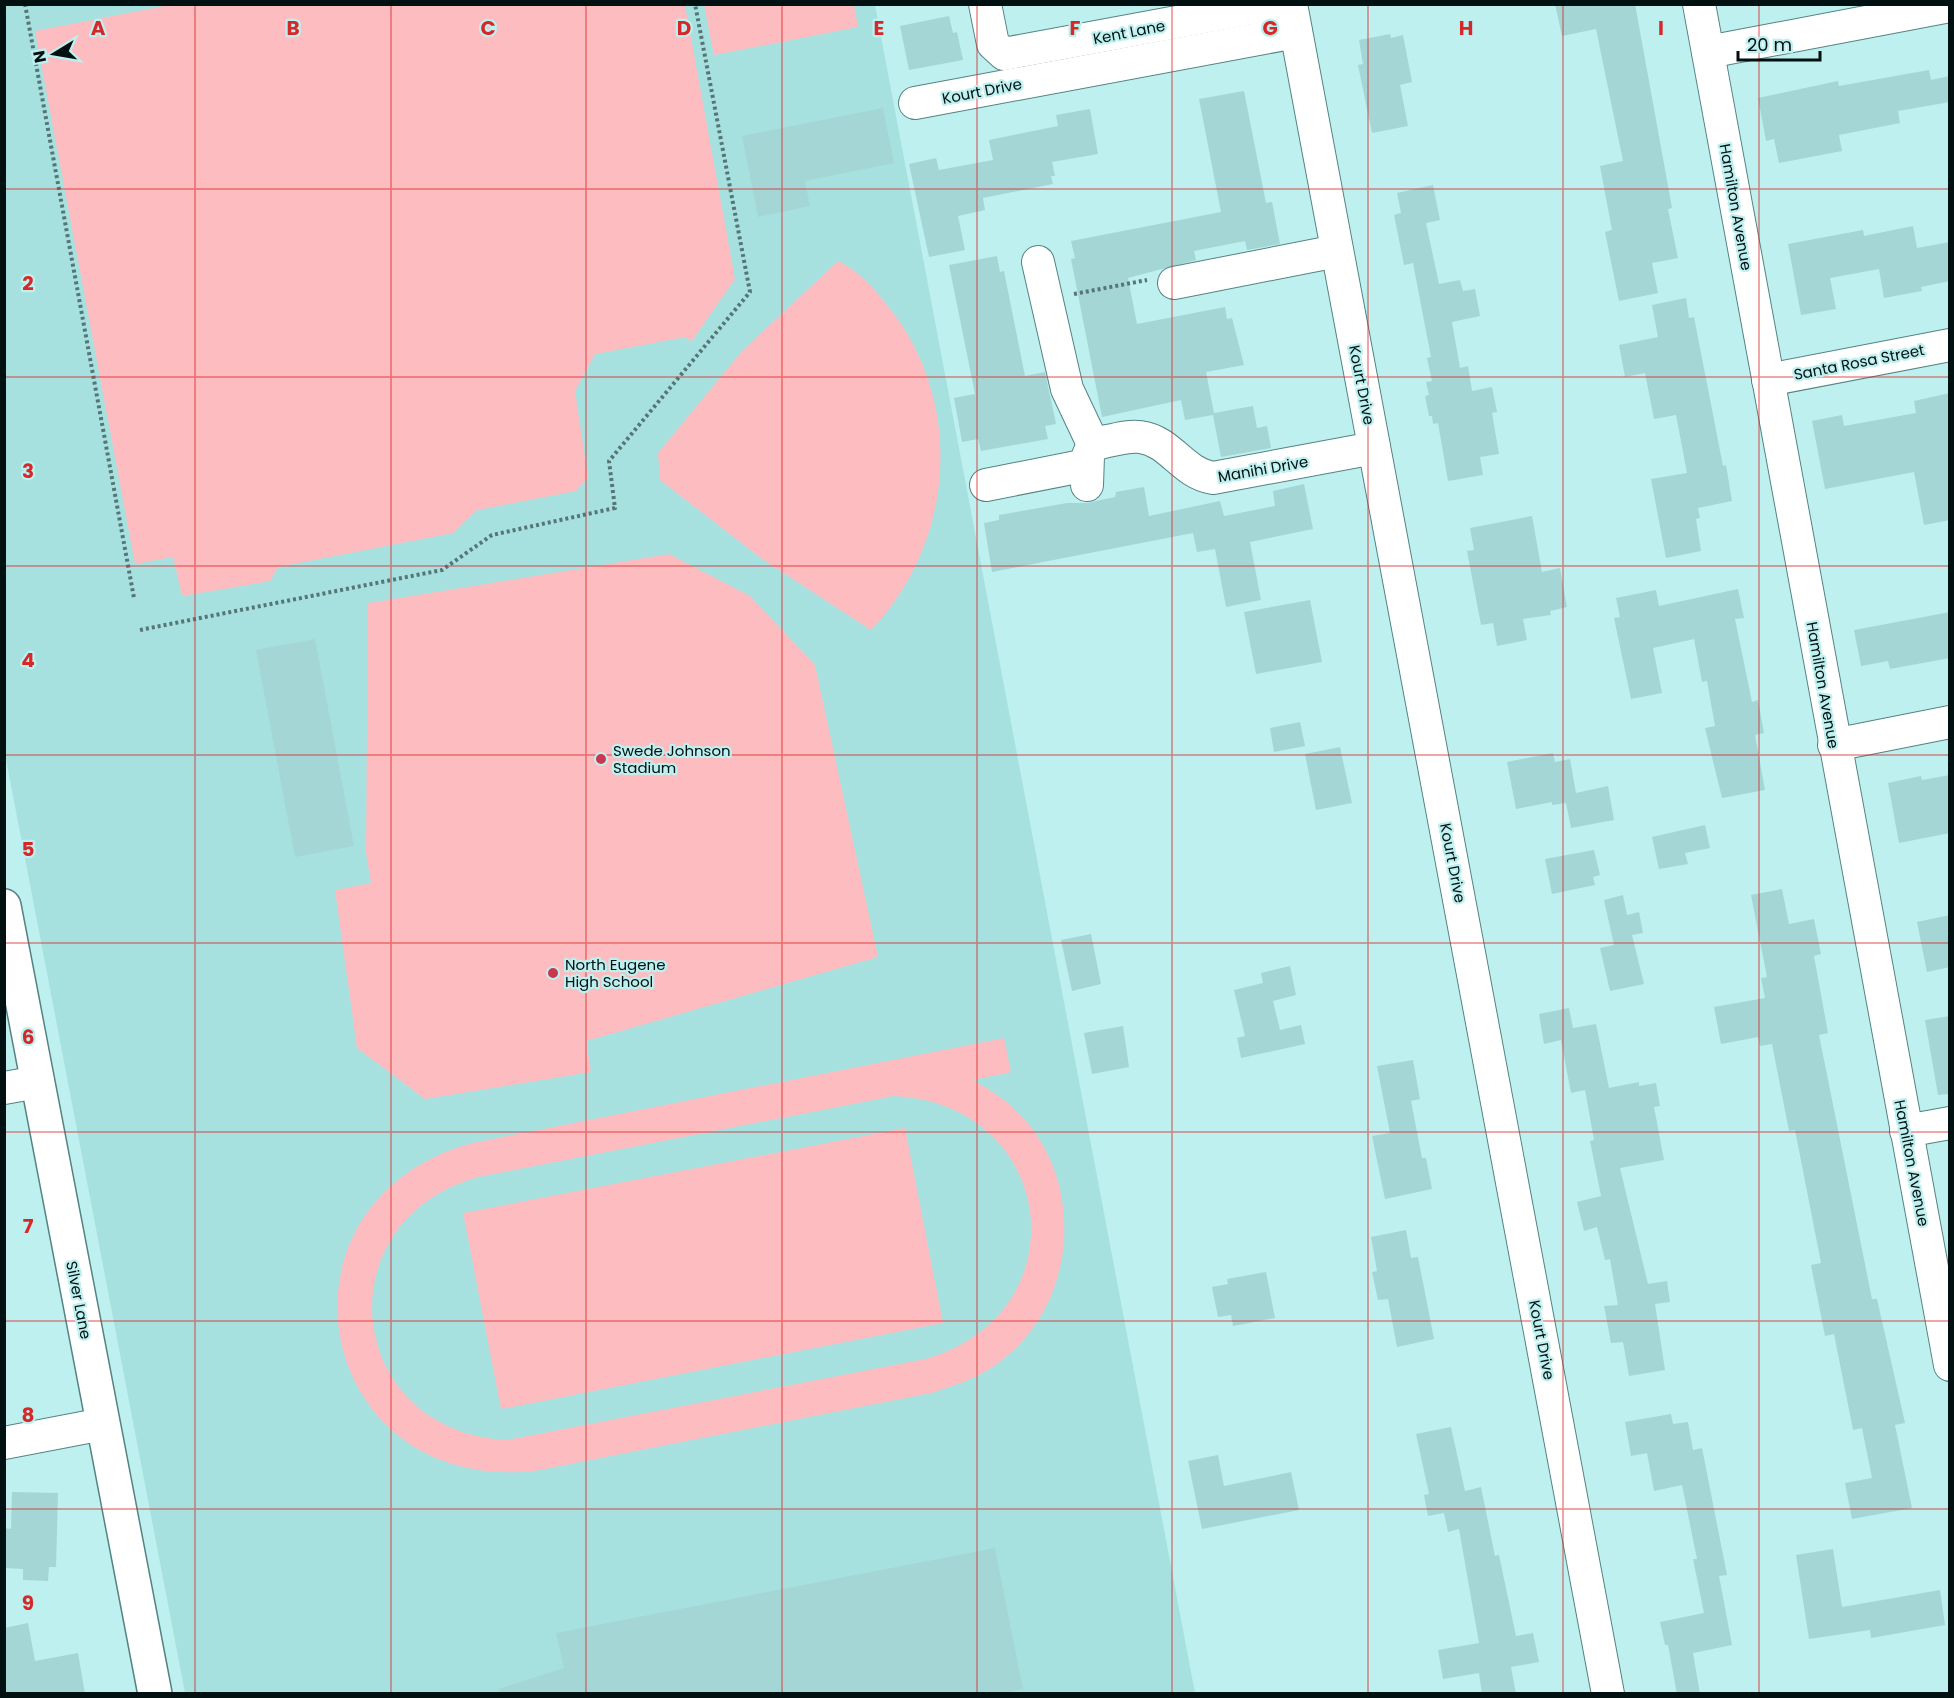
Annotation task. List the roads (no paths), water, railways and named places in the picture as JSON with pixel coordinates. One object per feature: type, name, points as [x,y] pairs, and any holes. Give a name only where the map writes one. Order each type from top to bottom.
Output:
[{"type":"street","name":"Kent Lane","points":[[984,4],[993,44],[998,50],[1012,54],[1274,4]]},
{"type":"street","name":"Hamilton Avenue","points":[[1699,4],[1833,745],[1950,1365]]},
{"type":"street","points":[[1708,52],[1950,6]]},
{"type":"street","name":"Kourt Drive","points":[[915,103],[1293,18],[1608,1694]]},
{"type":"street","points":[[1174,282],[1337,251]]},
{"type":"street","points":[[1038,262],[1067,389],[1089,465]]},
{"type":"street","name":"Santa Rosa Street","points":[[1768,380],[1950,345]]},
{"type":"street","name":"Manihi Drive","points":[[986,485],[1089,465],[1137,436],[1166,447],[1196,474],[1213,478],[1374,448]]},
{"type":"street","points":[[1833,745],[1950,722]]},
{"type":"street","name":"Silver Lane","points":[[4,906],[154,1694]]},
{"type":"street","points":[[4,1088],[38,1082]]},
{"type":"street","points":[[1906,1131],[1950,1123]]},
{"type":"street","points":[[4,1443],[103,1424]]},
{"type":"place","name":"Swede Johnson Stadium","points":[[601,759]]},
{"type":"place","name":"North Eugene High School","points":[[553,973]]}]
